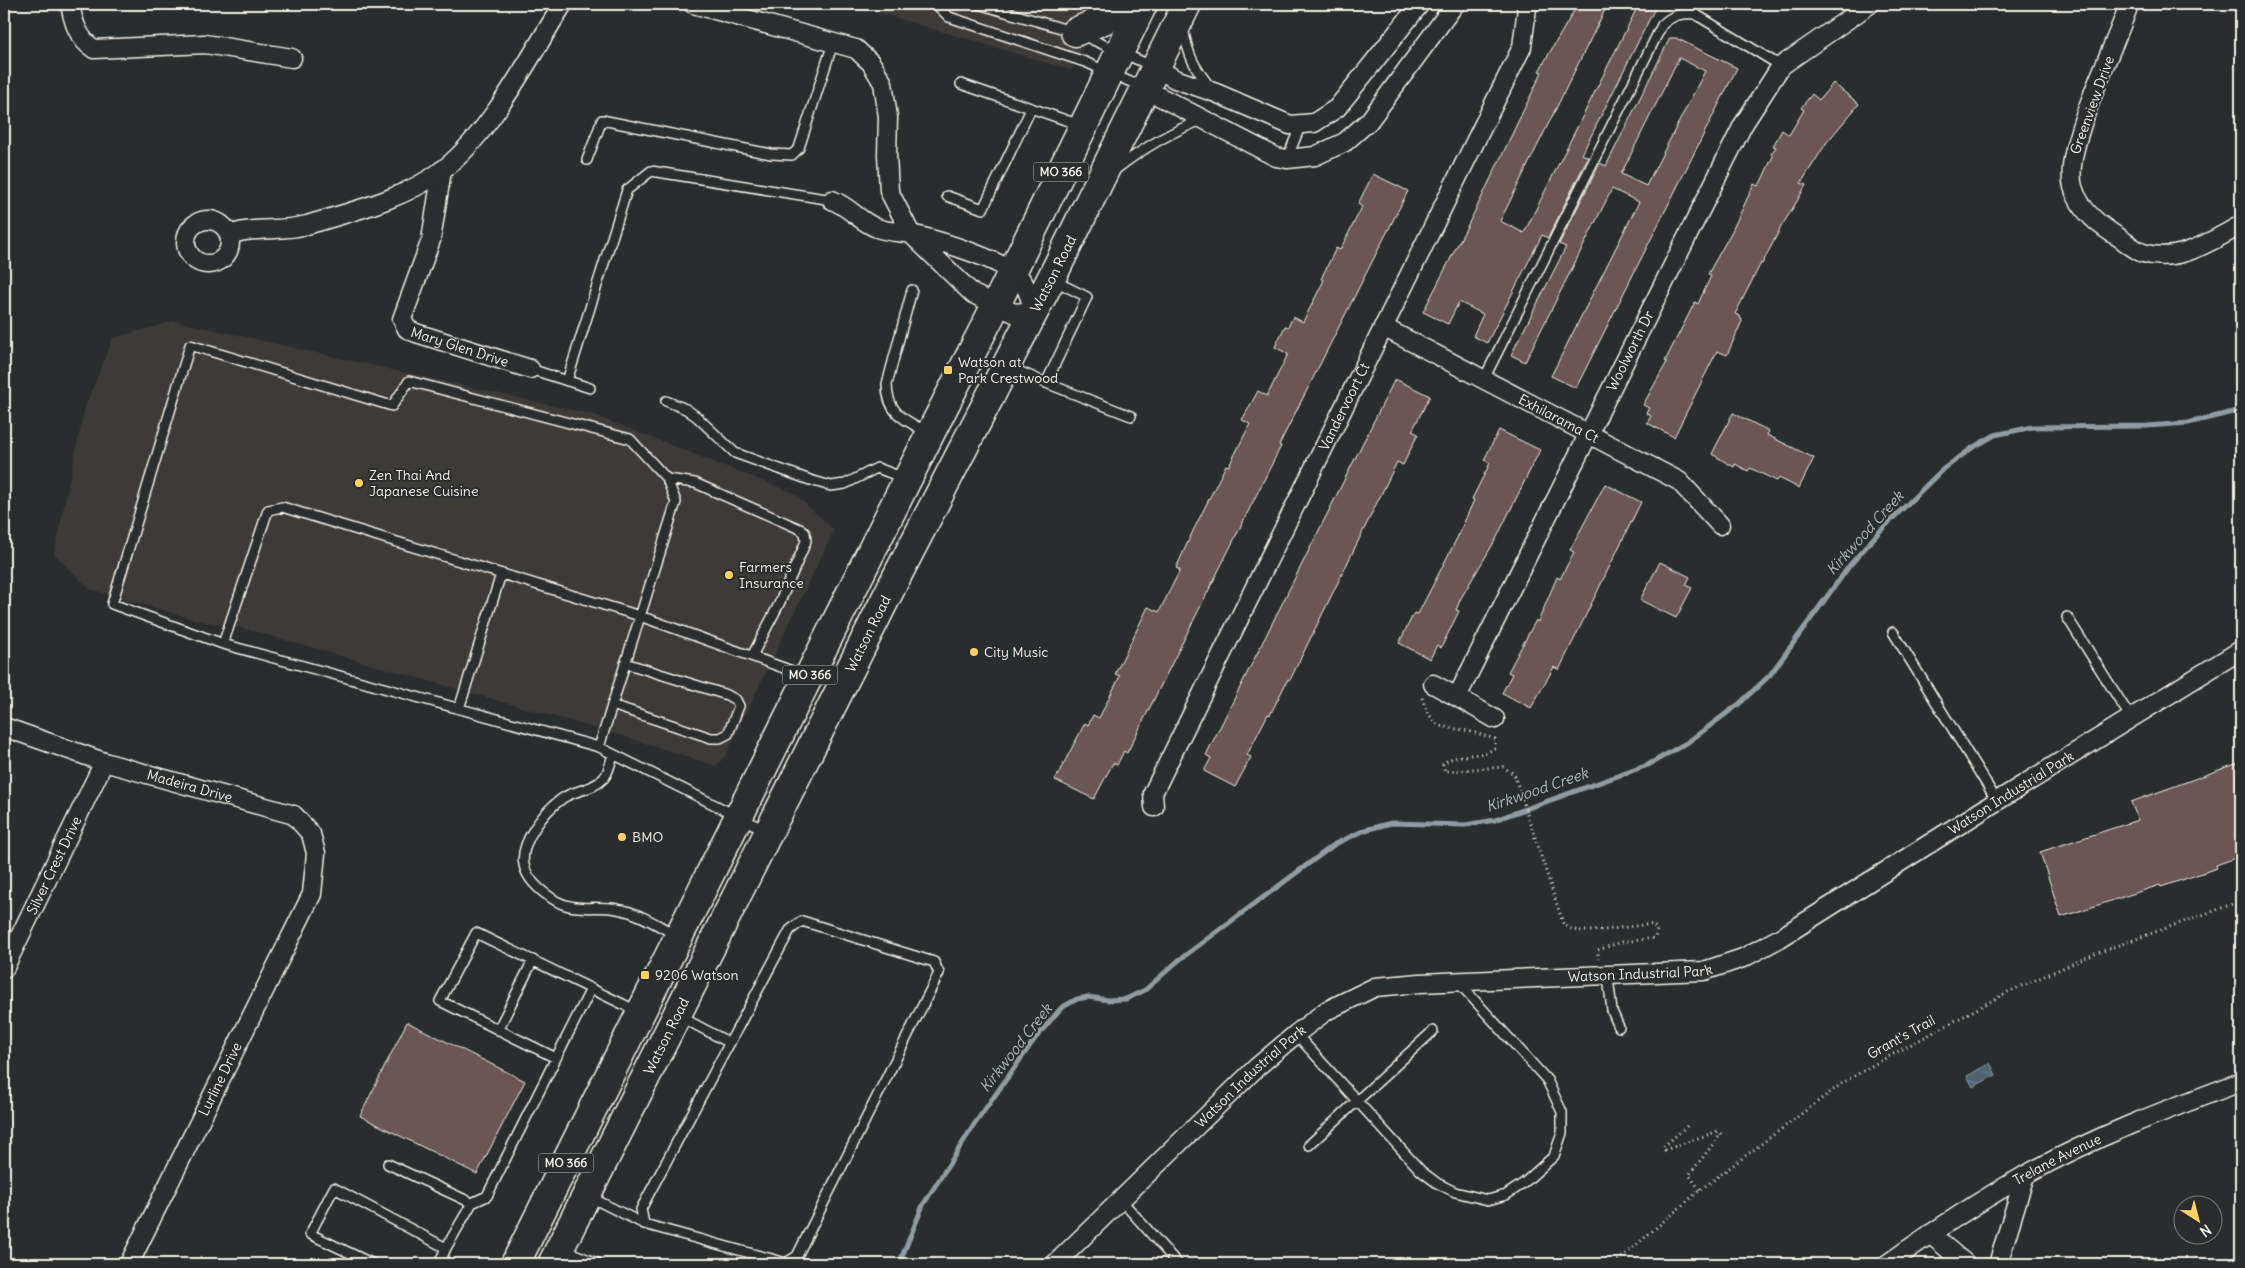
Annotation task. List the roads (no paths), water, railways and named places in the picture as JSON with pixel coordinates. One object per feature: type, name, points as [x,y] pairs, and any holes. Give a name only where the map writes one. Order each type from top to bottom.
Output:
[{"type":"main road","points":[[1075,32],[1113,16],[1129,4]]},
{"type":"main road","name":"MO 366","points":[[515,1264],[680,937],[907,479],[1013,272],[1143,4]]},
{"type":"main road","name":"Watson Road","points":[[556,1256],[900,571],[1051,279],[1184,10]]},
{"type":"street","points":[[70,4],[74,25],[88,45],[94,49],[205,44],[292,58]]},
{"type":"street","points":[[229,235],[238,232],[291,230],[368,206],[410,189],[442,170],[459,156],[490,120],[563,4]]},
{"type":"street","points":[[693,4],[856,49],[871,63],[883,83],[888,116],[887,155],[889,191],[911,234],[973,294],[1014,312],[1034,311],[1023,282],[1013,272],[989,259],[911,234],[879,229],[865,223],[843,204],[832,200]]},
{"type":"street","points":[[1150,78],[1175,79],[1216,93],[1290,124],[1314,123],[1337,108],[1420,4]]},
{"type":"street","points":[[1150,78],[1202,120],[1276,157],[1287,159],[1315,156],[1345,142],[1369,121],[1455,4]]},
{"type":"street","name":"Vandervoort Ct","points":[[1154,807],[1153,793],[1522,47],[1527,8],[1525,4]]},
{"type":"street","name":"Woolworth Dr","points":[[1457,697],[1743,125],[1781,66],[1870,4]]},
{"type":"street","name":"Greenview Drive","points":[[2129,4],[2090,103],[2072,162],[2073,186],[2084,209],[2097,224],[2141,252],[2163,257],[2193,251],[2241,226]]},
{"type":"street","name":"Mary Glen Drive","points":[[442,170],[431,240],[402,319],[407,329],[530,369]]},
{"type":"street","name":"Exhilarama Ct","points":[[1383,327],[1679,481],[1720,525]]},
{"type":"street","name":"Watson Industrial Park","points":[[1056,1264],[1257,1067],[1326,1011],[1375,987],[1420,983],[1608,977],[1704,971],[1743,958],[1780,938],[1997,800],[2241,650]]},
{"type":"street","points":[[1433,684],[1495,719]]},
{"type":"street","name":"Madeira Drive","points":[[4,727],[104,762],[294,815],[311,834],[316,853],[312,894]]},
{"type":"street","name":"Silver Crest Drive","points":[[4,969],[104,762]]},
{"type":"street","name":"Lurline Drive","points":[[129,1264],[312,894]]},
{"type":"street","name":"Trelane Avenue","points":[[1887,1264],[1930,1234],[2025,1175],[2159,1112],[2241,1082]]},
{"type":"street","points":[[1998,1264],[2025,1175]]},
{"type":"street","points":[[1930,1234],[1966,1264]]},
{"type":"lane","points":[[938,4],[949,17],[1115,62],[1150,78]]},
{"type":"lane","points":[[978,4],[1075,32],[1115,62],[1150,78]]},
{"type":"lane","points":[[1053,4],[1063,4]]},
{"type":"lane","points":[[1184,10],[1189,56],[1198,72],[1216,93]]},
{"type":"lane","points":[[1484,379],[1662,25],[1671,16],[1684,13],[1695,14],[1781,66]]},
{"type":"lane","points":[[587,160],[602,120],[771,154],[792,155],[799,148],[833,43]]},
{"type":"lane","points":[[961,84],[1083,126]]},
{"type":"lane","points":[[947,196],[982,209],[1030,109]]},
{"type":"lane","points":[[1099,182],[1137,152],[1184,127],[1202,120]]},
{"type":"lane","points":[[1287,159],[1301,124]]},
{"type":"lane","points":[[567,381],[627,190],[651,171],[832,200]]},
{"type":"lane","points":[[1046,383],[1087,297],[1051,279]]},
{"type":"lane","points":[[912,290],[886,384],[887,398],[904,420],[930,434]]},
{"type":"lane","points":[[599,747],[676,502],[667,479],[630,439],[409,381],[392,406],[190,345],[112,604],[223,644],[599,747],[769,832]]},
{"type":"lane","points":[[1006,366],[1131,416]]},
{"type":"lane","points":[[530,369],[590,388]]},
{"type":"lane","points":[[666,401],[692,413],[735,453],[810,480],[831,486],[845,484],[877,468],[907,479]]},
{"type":"lane","points":[[667,479],[695,483],[800,528],[805,532],[806,541],[802,551],[779,604],[752,656]]},
{"type":"lane","points":[[223,644],[268,510],[282,507],[640,616],[809,677]]},
{"type":"lane","points":[[459,709],[501,574]]},
{"type":"lane","points":[[2067,617],[2131,718]]},
{"type":"lane","points":[[1893,632],[1997,800]]},
{"type":"lane","points":[[612,706],[711,738],[720,738],[728,734],[740,706],[736,700],[727,694],[625,663]]},
{"type":"lane","points":[[613,754],[604,778],[593,786],[565,797],[540,819],[530,836],[524,852],[523,864],[528,876],[539,888],[557,902],[577,908],[616,908],[635,914],[680,937]]},
{"type":"lane","points":[[587,1195],[644,1224],[786,1263],[797,1256],[939,974],[934,962],[802,921],[790,930],[640,1209],[644,1224]]},
{"type":"lane","points":[[556,1058],[440,1001],[476,933],[642,1013]]},
{"type":"lane","points":[[498,1030],[533,960]]},
{"type":"lane","points":[[1608,977],[1612,1012],[1620,1027]]},
{"type":"lane","points":[[1296,1034],[1421,1171],[1449,1189],[1488,1200],[1506,1195],[1524,1183],[1554,1156],[1562,1133],[1562,1112],[1546,1080],[1458,982]]},
{"type":"lane","points":[[439,1264],[472,1203],[487,1196],[591,989]]},
{"type":"lane","points":[[677,1015],[730,1043]]},
{"type":"lane","points":[[1308,1146],[1433,1031]]},
{"type":"lane","points":[[388,1164],[472,1203]]},
{"type":"lane","points":[[373,1264],[310,1234],[334,1188],[446,1248]]},
{"type":"lane","points":[[1121,1200],[1178,1264]]},
{"type":"lane","points":[[556,1256],[599,1264]]},
{"type":"water","points":[[1990,1063],[1996,1075],[1973,1087],[1967,1076]]},
{"type":"waterway","name":"Kirkwood Creek","points":[[899,1264],[923,1205],[974,1125],[1034,1040],[1061,1008],[1077,999],[1088,997],[1108,1000],[1126,999],[1145,990],[1179,960],[1335,844],[1365,830],[1391,823],[1465,825],[1495,820],[1648,765],[1688,742],[1739,704],[1770,675],[1850,565],[1879,532],[1942,470],[1972,448],[1995,435],[2032,427],[2147,426],[2188,423],[2241,410]]},
{"type":"place","name":"Watson at Park Crestwood","points":[[948,370]]},
{"type":"place","name":"Zen Thai And Japanese Cuisine","points":[[359,483]]},
{"type":"place","name":"Farmers Insurance","points":[[729,575]]},
{"type":"place","name":"City Music","points":[[974,652]]},
{"type":"place","name":"BMO","points":[[622,837]]},
{"type":"place","name":"9206 Watson","points":[[645,975]]}]
